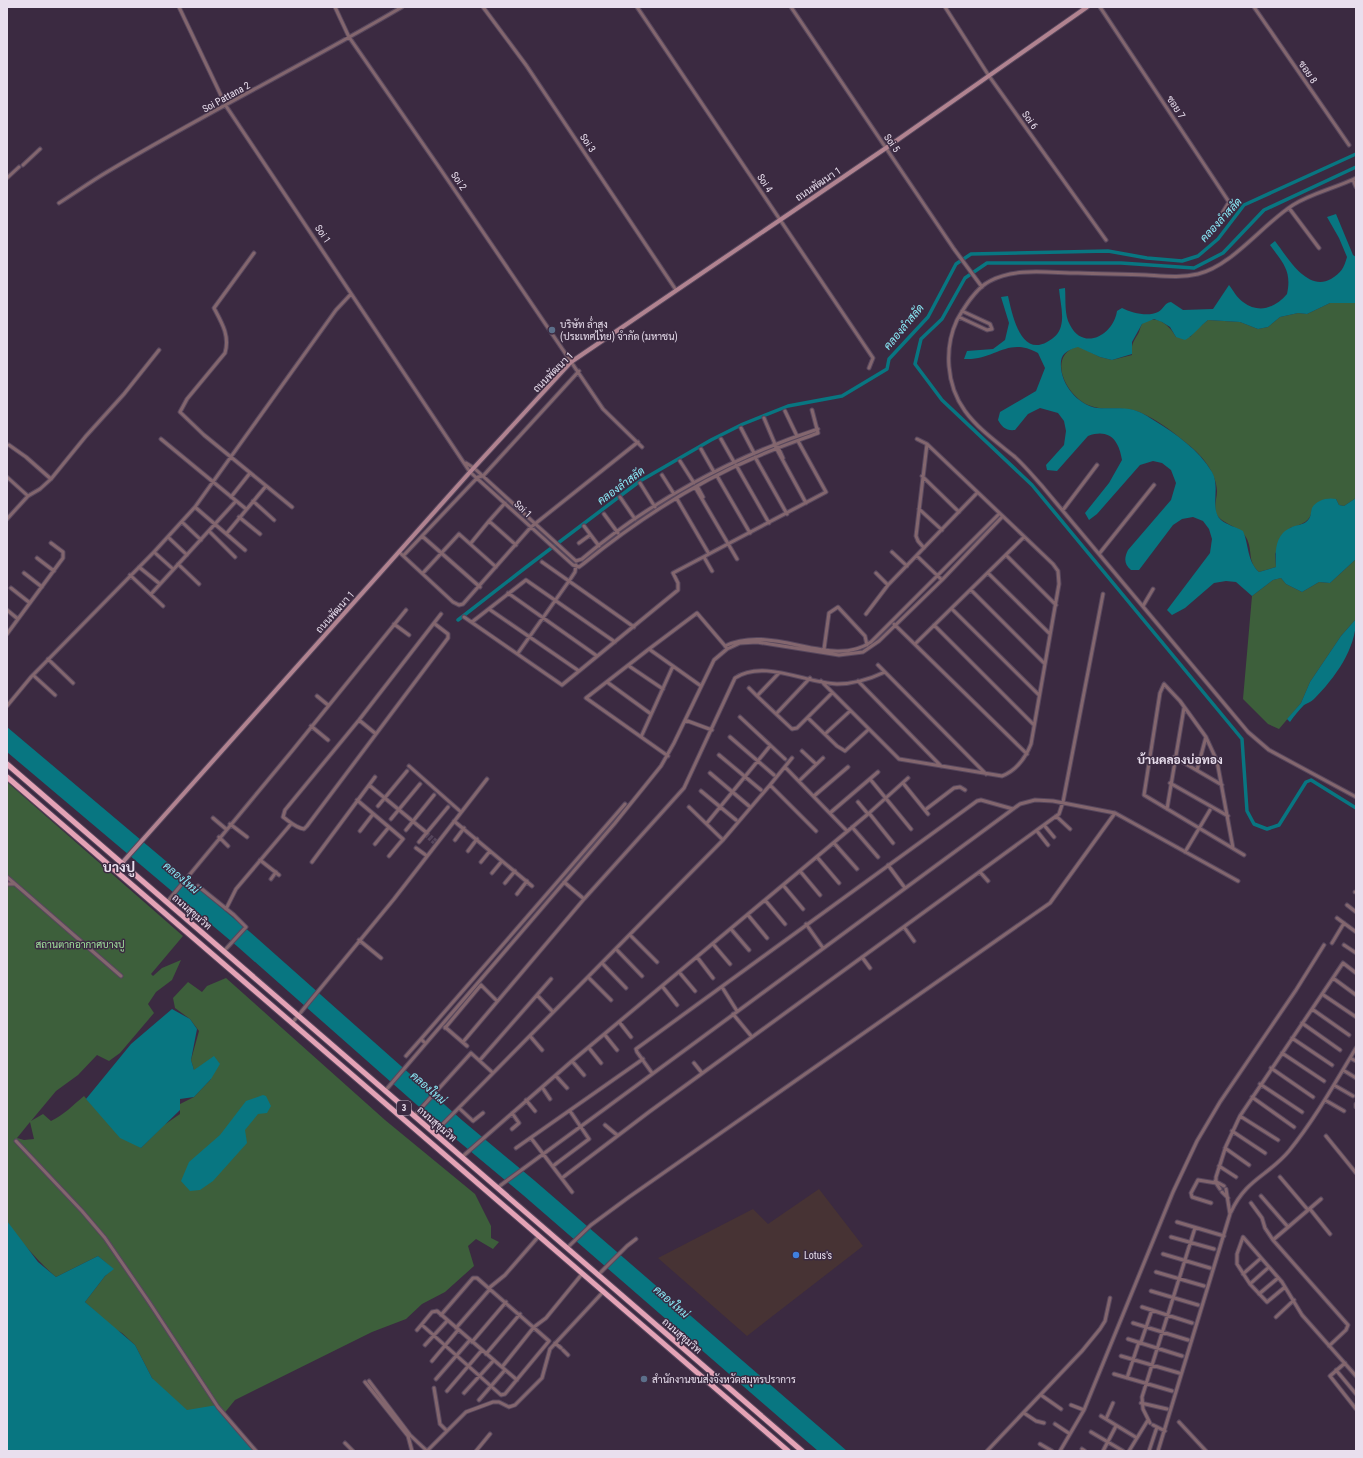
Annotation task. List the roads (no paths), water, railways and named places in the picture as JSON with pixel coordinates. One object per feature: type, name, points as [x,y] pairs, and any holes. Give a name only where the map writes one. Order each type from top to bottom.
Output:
[{"type":"highway","name":"ถนนสุขุมวิท","points":[[7,764],[802,1451]]},
{"type":"highway","name":"ถนนสุขุมวิท","points":[[7,777],[788,1451]]},
{"type":"main road","name":"ถนนพัฒนา 1","points":[[122,863],[470,472],[572,362],[886,148],[1087,7]]},
{"type":"street","name":"Soi 1","points":[[179,7],[226,106],[466,463],[470,472],[478,477],[574,566]]},
{"type":"street","name":"Soi 2","points":[[335,7],[349,37],[579,371],[609,417],[642,447]]},
{"type":"street","name":"Soi Pattana 2","points":[[59,203],[106,172],[402,7]]},
{"type":"street","name":"Soi 3","points":[[483,7],[526,65],[676,290]]},
{"type":"street","name":"Soi 4","points":[[637,7],[873,358],[869,368]]},
{"type":"street","name":"Soi 5","points":[[791,7],[973,277],[982,286]]},
{"type":"street","name":"Soi 6","points":[[945,7],[989,76],[1106,240]]},
{"type":"street","name":"ซอย 7","points":[[1100,7],[1229,202],[1221,216]]},
{"type":"street","name":"ซอย 8","points":[[1254,7],[1348,145]]},
{"type":"street","points":[[23,165],[40,149]]},
{"type":"street","points":[[7,178],[19,166]]},
{"type":"street","points":[[1356,187],[1355,179],[1315,195],[1289,208],[1213,269],[1200,274],[1186,277],[1117,274],[1018,273],[991,280],[982,286],[962,311],[950,343],[948,359],[951,381],[957,397],[965,411],[979,427],[1020,462],[1063,510],[1228,710],[1256,740],[1269,750],[1356,797]]},
{"type":"street","points":[[1289,208],[1319,248]]},
{"type":"street","points":[[254,253],[214,308],[226,333],[228,344],[225,352],[187,399],[180,412],[204,435],[292,507]]},
{"type":"street","points":[[7,706],[48,659],[154,552],[195,507],[230,456],[336,310],[351,294]]},
{"type":"street","points":[[959,317],[987,330],[992,329],[990,324],[962,311]]},
{"type":"street","points":[[8,516],[28,496],[40,489],[51,479],[86,436],[124,394],[159,350]]},
{"type":"street","points":[[404,555],[478,477],[482,476],[579,371]]},
{"type":"street","points":[[785,410],[797,436]]},
{"type":"street","points":[[518,653],[531,637],[569,581],[576,561],[582,559],[654,506],[714,472],[734,462],[818,433],[812,410]]},
{"type":"street","points":[[764,418],[777,448],[807,503]]},
{"type":"street","points":[[740,428],[787,513]]},
{"type":"street","points":[[574,566],[583,564],[657,510],[696,487],[775,444],[818,429]]},
{"type":"street","points":[[161,439],[214,481],[246,509]]},
{"type":"street","points":[[721,439],[768,523]]},
{"type":"street","points":[[821,681],[899,759],[1002,776],[1016,768],[1027,754],[1034,725],[1056,605],[1060,578],[1058,571],[927,444],[917,439]]},
{"type":"street","points":[[464,617],[518,653],[562,685],[678,590],[678,583],[672,574],[673,573],[824,494],[826,490],[798,441]]},
{"type":"street","points":[[399,552],[453,602],[459,605],[480,587],[531,527],[638,442]]},
{"type":"street","points":[[924,548],[916,539],[922,476],[927,444]]},
{"type":"street","points":[[9,445],[26,457],[51,479]]},
{"type":"street","points":[[701,449],[714,472]]},
{"type":"street","points":[[680,461],[737,559]]},
{"type":"street","name":"Soi 1","points":[[466,463],[474,468],[576,561]]},
{"type":"street","points":[[1063,510],[1097,465]]},
{"type":"street","points":[[231,497],[250,473]]},
{"type":"street","points":[[662,474],[674,494]]},
{"type":"street","points":[[716,476],[749,533]]},
{"type":"street","points":[[922,476],[959,512]]},
{"type":"street","points":[[7,477],[28,496]]},
{"type":"street","points":[[640,483],[657,510]]},
{"type":"street","points":[[1099,554],[1154,485]]},
{"type":"street","points":[[227,533],[266,486]]},
{"type":"street","points":[[866,614],[888,585],[977,493]]},
{"type":"street","points":[[620,497],[635,519]]},
{"type":"street","points":[[677,499],[709,554]]},
{"type":"street","points":[[151,594],[236,501]]},
{"type":"street","points":[[253,501],[274,520]]},
{"type":"street","points":[[471,543],[505,503]]},
{"type":"street","points":[[195,507],[245,550]]},
{"type":"street","points":[[919,509],[942,530]]},
{"type":"street","points":[[604,514],[620,536]]},
{"type":"street","points":[[445,1028],[497,960],[565,883],[621,812],[668,756],[686,721],[700,686],[714,660],[726,647],[736,641],[751,639],[824,649],[854,651],[867,645],[999,514]]},
{"type":"street","points":[[240,517],[260,534]]},
{"type":"street","points":[[726,647],[740,643],[757,642],[839,655],[855,655],[869,650],[942,580],[1002,517]]},
{"type":"street","points":[[490,521],[516,545]]},
{"type":"street","points":[[182,522],[201,540]]},
{"type":"street","points":[[584,526],[599,546]]},
{"type":"street","points":[[209,531],[236,557]]},
{"type":"street","points":[[423,573],[459,534],[471,543],[496,567]]},
{"type":"street","points":[[579,543],[590,535]]},
{"type":"street","points":[[422,536],[480,587]]},
{"type":"street","points":[[168,537],[187,555]]},
{"type":"street","points":[[915,644],[1024,537]]},
{"type":"street","points":[[7,634],[54,571],[64,555],[51,543]]},
{"type":"street","points":[[154,552],[173,569]]},
{"type":"street","points":[[892,552],[907,566]]},
{"type":"street","points":[[1006,555],[1056,605]]},
{"type":"street","points":[[917,556],[942,580]]},
{"type":"street","points":[[704,557],[712,571]]},
{"type":"street","points":[[37,558],[54,571]]},
{"type":"street","points":[[542,562],[634,627]]},
{"type":"street","points":[[178,564],[199,584]]},
{"type":"street","points":[[139,566],[160,584]]},
{"type":"street","points":[[24,573],[42,587]]},
{"type":"street","points":[[876,573],[888,585]]},
{"type":"street","points":[[988,573],[1050,634]]},
{"type":"street","points":[[130,576],[163,606]]},
{"type":"street","points":[[472,622],[526,580],[557,600],[615,642]]},
{"type":"street","points":[[11,588],[30,603]]},
{"type":"street","points":[[1143,606],[1153,589]]},
{"type":"street","points":[[971,590],[1045,664]]},
{"type":"street","points":[[508,594],[597,656]]},
{"type":"street","points":[[562,1178],[617,1135],[1037,831],[1061,811],[1103,594]]},
{"type":"street","points":[[824,649],[829,613],[838,607],[865,636],[867,645]]},
{"type":"street","points":[[489,608],[579,671]]},
{"type":"street","points":[[952,608],[1039,695]]},
{"type":"street","points":[[7,610],[18,619]]},
{"type":"street","points":[[166,902],[406,610]]},
{"type":"street","points":[[668,756],[586,698],[697,613],[726,647]]},
{"type":"street","points":[[435,624],[449,636],[304,829],[299,829],[291,824],[283,817],[285,810],[359,720],[435,624],[441,614]]},
{"type":"street","points":[[892,621],[1027,754]]},
{"type":"street","points":[[394,624],[409,635]]},
{"type":"street","points":[[934,625],[1034,725]]},
{"type":"street","points":[[649,650],[700,686]]},
{"type":"street","points":[[48,659],[72,683]]},
{"type":"street","points":[[878,665],[986,774]]},
{"type":"street","points":[[629,666],[663,689]]},
{"type":"street","points":[[641,737],[673,666]]},
{"type":"street","points":[[463,1042],[584,899],[684,788],[735,678],[752,671],[778,673],[836,684],[858,681],[885,672]]},
{"type":"street","points":[[758,696],[778,673]]},
{"type":"street","points":[[33,675],[55,695]]},
{"type":"street","points":[[776,714],[810,678]]},
{"type":"street","points":[[858,681],[941,766]]},
{"type":"street","points":[[607,682],[652,714]]},
{"type":"street","points":[[1233,848],[1217,761],[1206,737],[1164,684],[1160,694],[1143,793],[1199,829],[1244,855]]},
{"type":"street","points":[[749,688],[787,726],[794,729],[808,718],[832,693]]},
{"type":"street","points":[[317,696],[328,705]]},
{"type":"street","points":[[1167,809],[1174,757],[1184,708]]},
{"type":"street","points":[[825,734],[850,711]]},
{"type":"street","points":[[740,717],[785,760]]},
{"type":"street","points":[[808,718],[837,746],[845,751],[868,729]]},
{"type":"street","points":[[359,720],[376,734]]},
{"type":"street","points":[[686,721],[712,730]]},
{"type":"street","points":[[311,726],[328,740]]},
{"type":"street","points":[[730,737],[774,775]]},
{"type":"street","points":[[1197,770],[1206,737]]},
{"type":"street","points":[[706,823],[770,746]]},
{"type":"street","points":[[802,751],[816,764]]},
{"type":"street","points":[[719,755],[760,790]]},
{"type":"street","points":[[1174,757],[1222,785]]},
{"type":"street","points":[[434,1133],[723,840],[792,758]]},
{"type":"street","points":[[799,781],[823,758]]},
{"type":"street","points":[[409,766],[461,812]]},
{"type":"street","points":[[785,766],[847,831]]},
{"type":"street","points":[[814,796],[848,767]]},
{"type":"street","points":[[378,806],[407,771]]},
{"type":"street","points":[[830,813],[878,772]]},
{"type":"street","points":[[710,773],[748,806]]},
{"type":"street","points":[[312,862],[375,777]]},
{"type":"street","points":[[461,1157],[485,1138],[526,1100],[572,1061],[620,1023],[662,986],[834,843],[908,778]]},
{"type":"street","points":[[292,1023],[427,856],[487,779]]},
{"type":"street","points":[[870,779],[911,829]]},
{"type":"street","points":[[903,783],[928,814]]},
{"type":"street","points":[[1170,783],[1228,817]]},
{"type":"street","points":[[391,819],[420,784]]},
{"type":"street","points":[[369,785],[426,834]]},
{"type":"street","points":[[770,785],[816,831]]},
{"type":"street","points":[[925,810],[954,788],[965,790]]},
{"type":"street","points":[[702,791],[736,820]]},
{"type":"street","points":[[406,830],[434,795]]},
{"type":"street","points":[[358,800],[403,839],[389,856]]},
{"type":"street","points":[[652,1073],[636,1049],[806,924],[977,801],[981,800],[1013,809]]},
{"type":"street","points":[[497,1188],[503,1182],[1020,804],[1035,800],[1063,802],[1115,813],[1238,881]]},
{"type":"street","points":[[858,802],[893,843]]},
{"type":"street","points":[[406,1056],[577,860],[621,812],[625,804]]},
{"type":"street","points":[[419,842],[448,807]]},
{"type":"street","points":[[689,807],[723,840]]},
{"type":"street","points":[[1185,852],[1210,810]]},
{"type":"street","points":[[567,1248],[591,1226],[788,1085],[1050,903],[1115,813]]},
{"type":"street","points":[[360,831],[373,814]]},
{"type":"street","points":[[1056,816],[1070,830]]},
{"type":"street","points":[[213,818],[226,829]]},
{"type":"street","points":[[454,821],[532,886]]},
{"type":"street","points":[[230,824],[247,837]]},
{"type":"street","points":[[226,909],[236,890],[291,824]]},
{"type":"street","points":[[1044,825],[1054,836]]},
{"type":"street","points":[[375,844],[389,827]]},
{"type":"street","points":[[852,827],[878,857]]},
{"type":"street","points":[[455,840],[464,828]]},
{"type":"street","points":[[1037,831],[1048,845]]},
{"type":"street","points":[[219,837],[228,846]]},
{"type":"street","points":[[468,851],[477,839]]},
{"type":"street","points":[[834,843],[857,869]]},
{"type":"street","points":[[416,848],[427,856]]},
{"type":"street","points":[[481,862],[490,851]]},
{"type":"street","points":[[817,857],[839,883]]},
{"type":"street","points":[[260,860],[277,874],[271,879]]},
{"type":"street","points":[[492,873],[502,860]]},
{"type":"street","points":[[577,860],[581,862]]},
{"type":"street","points":[[888,865],[905,888]]},
{"type":"street","points":[[505,883],[515,871]]},
{"type":"street","points":[[800,871],[820,895]]},
{"type":"street","points":[[980,872],[988,881]]},
{"type":"street","points":[[7,877],[121,976]]},
{"type":"street","points":[[517,894],[526,881]]},
{"type":"street","points":[[565,883],[584,899]]},
{"type":"street","points":[[7,884],[15,884]]},
{"type":"street","points":[[783,885],[803,909]]},
{"type":"street","points":[[198,886],[246,928],[224,951]]},
{"type":"street","points":[[765,900],[785,924]]},
{"type":"street","points":[[1347,905],[1356,912]]},
{"type":"street","points":[[534,909],[538,912]]},
{"type":"street","points":[[748,914],[767,938]]},
{"type":"street","points":[[1337,918],[1356,932]]},
{"type":"street","points":[[1332,943],[1344,923]]},
{"type":"street","points":[[806,924],[823,948]]},
{"type":"street","points":[[904,927],[914,941]]},
{"type":"street","points":[[731,929],[750,950]]},
{"type":"street","points":[[630,935],[657,962]]},
{"type":"street","points":[[359,940],[381,958]]},
{"type":"street","points":[[713,944],[730,964]]},
{"type":"street","points":[[1060,1451],[1084,1410],[1132,1290],[1194,1146],[1220,1102],[1296,990],[1324,945]]},
{"type":"street","points":[[1344,945],[1356,953]]},
{"type":"street","points":[[616,949],[642,976]]},
{"type":"street","points":[[494,956],[497,960]]},
{"type":"street","points":[[697,957],[713,978]]},
{"type":"street","points":[[862,957],[870,968]]},
{"type":"street","points":[[602,963],[626,988]]},
{"type":"street","points":[[1215,1182],[1225,1148],[1232,1131],[1260,1084],[1343,963],[1356,973]]},
{"type":"street","points":[[679,972],[695,991]]},
{"type":"street","points":[[588,977],[611,1000]]},
{"type":"street","points":[[1333,978],[1356,995]]},
{"type":"street","points":[[480,1060],[551,979]]},
{"type":"street","points":[[469,984],[472,988]]},
{"type":"street","points":[[479,984],[497,1001]]},
{"type":"street","points":[[385,1091],[472,988],[479,984]]},
{"type":"street","points":[[662,986],[677,1005]]},
{"type":"street","points":[[722,987],[737,1011]]},
{"type":"street","points":[[1322,994],[1356,1017]]},
{"type":"street","points":[[536,995],[553,1012]]},
{"type":"street","points":[[1312,1009],[1349,1035]]},
{"type":"street","points":[[733,1014],[752,1037]]},
{"type":"street","points":[[620,1023],[631,1037]]},
{"type":"street","points":[[1302,1023],[1340,1050]]},
{"type":"street","points":[[442,1025],[467,1046]]},
{"type":"street","points":[[605,1035],[617,1050]]},
{"type":"street","points":[[530,1036],[542,1050]]},
{"type":"street","points":[[1292,1038],[1332,1065]]},
{"type":"street","points":[[421,1039],[425,1043]]},
{"type":"street","points":[[589,1048],[601,1063]]},
{"type":"street","points":[[1158,1451],[1230,1214],[1240,1194],[1288,1152],[1314,1118],[1356,1048]]},
{"type":"street","points":[[414,1116],[471,1053],[493,1073]]},
{"type":"street","points":[[1282,1053],[1324,1081]]},
{"type":"street","points":[[1350,1058],[1356,1061]]},
{"type":"street","points":[[516,1148],[642,1059]]},
{"type":"street","points":[[572,1061],[584,1075]]},
{"type":"street","points":[[694,1064],[702,1073]]},
{"type":"street","points":[[1271,1068],[1313,1097]]},
{"type":"street","points":[[1343,1070],[1356,1078]]},
{"type":"street","points":[[556,1076],[567,1088]]},
{"type":"street","points":[[1260,1084],[1302,1112]]},
{"type":"street","points":[[1334,1085],[1353,1096]]},
{"type":"street","points":[[542,1087],[550,1099]]},
{"type":"street","points":[[1252,1097],[1294,1126]]},
{"type":"street","points":[[526,1100],[534,1111]]},
{"type":"street","points":[[1325,1100],[1344,1111]]},
{"type":"street","points":[[459,1108],[473,1121],[483,1113]]},
{"type":"street","points":[[553,1166],[589,1139],[570,1111]]},
{"type":"street","points":[[512,1113],[518,1123],[512,1129]]},
{"type":"street","points":[[1240,1116],[1278,1140]]},
{"type":"street","points":[[605,1126],[617,1135]]},
{"type":"street","points":[[1232,1131],[1265,1153]]},
{"type":"street","points":[[1326,1136],[1356,1173]]},
{"type":"street","points":[[531,1138],[572,1192]]},
{"type":"street","points":[[16,1141],[82,1211],[108,1242],[214,1402],[256,1451]]},
{"type":"street","points":[[1225,1148],[1250,1165]]},
{"type":"street","points":[[1219,1166],[1236,1178]]},
{"type":"street","points":[[1280,1177],[1330,1234]]},
{"type":"street","points":[[1211,1203],[1192,1197],[1191,1193],[1198,1180],[1215,1182],[1225,1187],[1230,1214]]},
{"type":"street","points":[[1215,1182],[1228,1198]]},
{"type":"street","points":[[1261,1196],[1288,1227]]},
{"type":"street","points":[[1273,1240],[1321,1199]]},
{"type":"street","points":[[1251,1203],[1262,1218],[1265,1228],[1273,1240],[1348,1325],[1346,1330],[1329,1346]]},
{"type":"street","points":[[1177,1222],[1224,1236]]},
{"type":"street","points":[[1149,1451],[1152,1424],[1142,1403],[1195,1228]]},
{"type":"street","points":[[432,1361],[490,1288],[505,1275],[539,1236]]},
{"type":"street","points":[[1171,1237],[1214,1249]]},
{"type":"street","points":[[1285,1287],[1267,1302],[1250,1284],[1236,1264],[1243,1237],[1285,1287],[1300,1312],[1356,1376]]},
{"type":"street","points":[[598,1275],[636,1239]]},
{"type":"street","points":[[1163,1254],[1210,1268]]},
{"type":"street","points":[[1244,1274],[1261,1258]]},
{"type":"street","points":[[1250,1284],[1269,1267]]},
{"type":"street","points":[[1156,1272],[1204,1286]]},
{"type":"street","points":[[479,1400],[491,1387],[534,1327],[546,1318],[582,1274]]},
{"type":"street","points":[[422,1325],[491,1387],[503,1395],[549,1341],[490,1288],[475,1277],[442,1316]]},
{"type":"street","points":[[1259,1294],[1278,1278]]},
{"type":"street","points":[[1151,1291],[1198,1305]]},
{"type":"street","points":[[412,1451],[408,1436],[367,1382],[410,1435],[429,1450],[466,1412],[493,1402],[499,1402],[509,1407],[515,1405],[542,1378],[550,1349],[603,1292]]},
{"type":"street","points":[[987,1451],[1041,1395],[1100,1329],[1105,1321],[1110,1298]]},
{"type":"street","points":[[1276,1317],[1294,1300]]},
{"type":"street","points":[[436,1379],[506,1302]]},
{"type":"street","points":[[1142,1307],[1192,1323]]},
{"type":"street","points":[[1127,1378],[1152,1310]]},
{"type":"street","points":[[417,1330],[435,1311],[517,1380]]},
{"type":"street","points":[[486,1354],[520,1314]]},
{"type":"street","points":[[425,1345],[447,1321]]},
{"type":"street","points":[[1133,1323],[1188,1340]]},
{"type":"street","points":[[1128,1339],[1182,1356]]},
{"type":"street","points":[[555,1343],[568,1354]]},
{"type":"street","points":[[447,1391],[482,1350]]},
{"type":"street","points":[[1122,1356],[1179,1374]]},
{"type":"street","points":[[464,1393],[494,1360]]},
{"type":"street","points":[[1345,1363],[1331,1375],[1331,1378],[1356,1409]]},
{"type":"street","points":[[1336,1370],[1356,1394]]},
{"type":"street","points":[[1114,1374],[1172,1391]]},
{"type":"street","points":[[434,1388],[440,1424],[447,1431]]},
{"type":"street","points":[[1041,1395],[1061,1409]]},
{"type":"street","points":[[1352,1404],[1356,1401]]},
{"type":"street","points":[[1106,1419],[1113,1403]]},
{"type":"street","points":[[1142,1403],[1167,1409]]},
{"type":"street","points":[[1071,1404],[1084,1410]]},
{"type":"street","points":[[1024,1413],[1036,1421],[1044,1423]]},
{"type":"street","points":[[1101,1416],[1137,1438]]},
{"type":"street","points":[[1179,1422],[1206,1451]]},
{"type":"street","points":[[1055,1424],[1070,1434]]},
{"type":"street","points":[[1152,1424],[1164,1430]]},
{"type":"street","points":[[1129,1451],[1137,1438],[1152,1424]]},
{"type":"street","points":[[1103,1451],[1116,1426]]},
{"type":"street","points":[[1091,1432],[1122,1451]]},
{"type":"street","points":[[476,1451],[490,1434]]},
{"type":"street","points":[[345,1443],[353,1451]]},
{"type":"street","points":[[1040,1444],[1052,1451]]},
{"type":"water","points":[[1336,214],[1353,255],[1356,257],[1356,303],[1330,303],[1307,314],[1298,313],[1280,317],[1268,327],[1258,329],[1240,322],[1208,320],[1185,340],[1176,337],[1170,327],[1154,319],[1142,324],[1132,342],[1132,354],[1112,360],[1100,357],[1078,347],[1067,351],[1063,355],[1061,369],[1063,377],[1070,391],[1082,402],[1097,408],[1125,409],[1139,412],[1171,431],[1201,457],[1212,472],[1214,478],[1216,485],[1215,504],[1218,515],[1223,522],[1243,531],[1250,558],[1255,568],[1259,572],[1276,567],[1276,549],[1282,534],[1292,527],[1306,522],[1310,517],[1312,508],[1316,503],[1333,498],[1336,499],[1339,505],[1344,506],[1356,498],[1356,559],[1330,583],[1319,582],[1302,592],[1286,584],[1281,578],[1273,580],[1252,596],[1236,582],[1226,581],[1214,583],[1185,608],[1172,615],[1167,610],[1210,553],[1212,539],[1209,529],[1203,521],[1193,517],[1182,519],[1173,525],[1139,570],[1131,570],[1126,563],[1125,558],[1128,550],[1171,500],[1176,483],[1171,470],[1162,463],[1153,461],[1140,465],[1097,514],[1089,520],[1085,513],[1109,483],[1122,460],[1119,447],[1116,442],[1108,435],[1096,434],[1088,436],[1057,471],[1047,470],[1046,465],[1064,445],[1066,431],[1064,421],[1058,413],[1040,408],[1028,414],[1015,430],[1005,428],[998,420],[1000,412],[1036,391],[1045,368],[1038,353],[1027,348],[1018,347],[1001,350],[975,359],[964,359],[967,351],[993,349],[1005,340],[1009,323],[1001,297],[1008,296],[1015,322],[1024,339],[1030,344],[1038,345],[1047,342],[1058,334],[1062,322],[1062,308],[1059,289],[1065,288],[1068,321],[1076,333],[1082,337],[1090,339],[1104,333],[1110,327],[1117,311],[1122,308],[1135,313],[1150,314],[1158,312],[1171,302],[1183,310],[1213,309],[1229,285],[1239,298],[1249,306],[1255,308],[1266,308],[1272,306],[1287,294],[1288,286],[1285,268],[1270,245],[1275,241],[1292,264],[1306,277],[1314,281],[1322,282],[1331,279],[1342,270],[1347,257],[1339,238],[1327,217]]},
{"type":"water","points":[[1356,619],[1352,641],[1337,672],[1322,691],[1313,700],[1304,705],[1290,722],[1287,719],[1301,703],[1310,682],[1341,636]]},
{"type":"water","name":"คลองใหม่","points":[[7,727],[250,932],[463,1121],[535,1181],[847,1451],[818,1451],[523,1195],[451,1135],[238,947],[7,752]]},
{"type":"water","points":[[172,1009],[190,1019],[197,1029],[191,1060],[194,1070],[214,1056],[220,1064],[211,1079],[194,1097],[180,1099],[180,1110],[141,1148],[120,1138],[86,1099],[131,1044]]},
{"type":"water","points":[[263,1095],[266,1096],[271,1106],[267,1113],[258,1114],[245,1130],[247,1143],[213,1181],[200,1190],[190,1191],[181,1181],[189,1162],[220,1135],[246,1101]]},
{"type":"water","points":[[7,1221],[38,1262],[56,1277],[98,1256],[114,1269],[105,1276],[85,1302],[135,1345],[152,1378],[187,1410],[217,1405],[257,1451],[7,1451]]},
{"type":"waterway","name":"คลองลำสลัด","points":[[458,620],[640,481],[711,440],[743,424],[788,406],[842,396],[887,369],[889,359],[928,317],[956,264],[971,254],[1108,251],[1147,258],[1182,261],[1198,256],[1218,239],[1244,205],[1356,154]]},
{"type":"waterway","points":[[1356,167],[1264,210],[1223,253],[1194,268],[1121,263],[987,263],[965,278],[942,319],[921,339],[915,364],[942,400],[1032,485],[1242,739],[1247,811],[1254,824],[1267,829],[1279,825],[1306,782],[1311,780],[1356,808]]},
{"type":"tunnel","points":[[427,833],[438,842]]},
{"type":"tunnel","points":[[425,835],[436,845]]},
{"type":"place","name":"บริษัท ล่ำสูง (ประเทศไทย) จำกัด (มหาชน)","points":[[552,330]]},
{"type":"place","name":"Lotus's","points":[[796,1255]]},
{"type":"place","name":"สำนักงานขนส่งจังหวัดสมุทรปราการ","points":[[644,1379]]},
{"type":"district","name":"บ้านคลองบ่อทอง","points":[[1180,760]]},
{"type":"district","name":"บางปู","points":[[119,867]]},
{"type":"park label","name":"สถานตากอากาศบางปู","points":[[80,944]]}]
